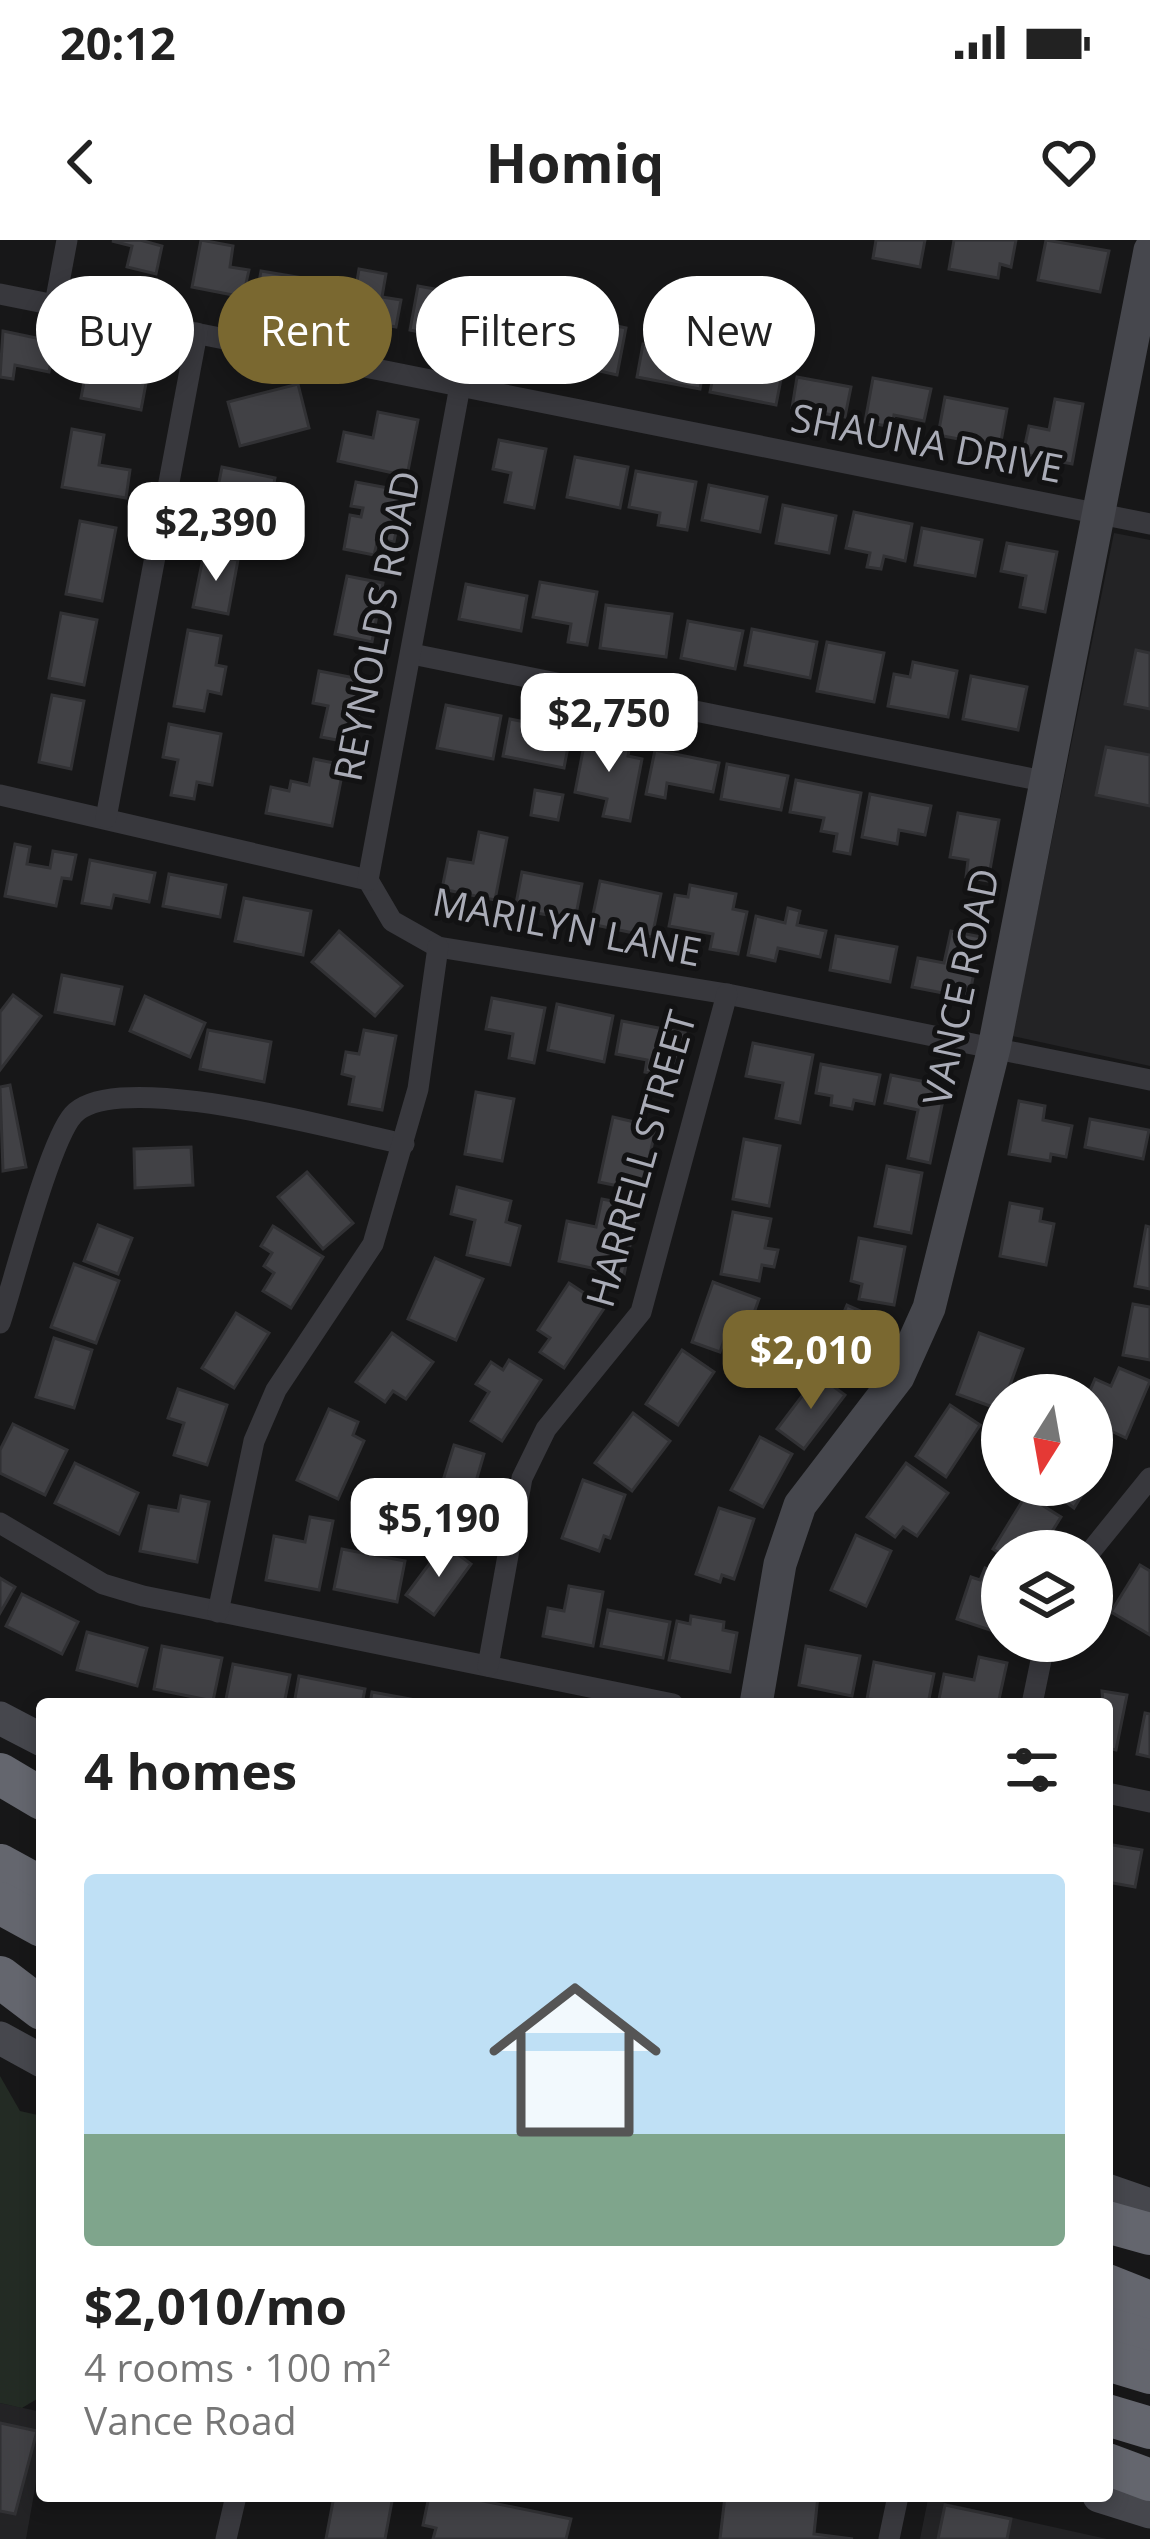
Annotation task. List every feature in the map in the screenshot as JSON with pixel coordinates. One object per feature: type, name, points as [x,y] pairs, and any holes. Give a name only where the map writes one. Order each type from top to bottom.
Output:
[{"type":"highway","points":[[0,1774],[36,1795]]},
{"type":"highway","points":[[0,1802],[36,1823]]},
{"type":"highway","points":[[0,1865],[36,1885]]},
{"type":"highway","points":[[0,1903],[36,1923]]},
{"type":"highway","points":[[0,1963],[36,1981]]},
{"type":"highway","points":[[0,1977],[36,2004]]},
{"type":"highway","points":[[1113,2224],[1150,2234]]},
{"type":"highway","points":[[1113,2266],[1150,2278]]},
{"type":"highway","points":[[1113,2287],[1150,2302]]},
{"type":"highway","points":[[1113,2330],[1150,2341]]},
{"type":"highway","points":[[1113,2362],[1150,2374]]},
{"type":"highway","points":[[1113,2416],[1150,2428]]},
{"type":"highway","points":[[1113,2466],[1150,2480]]},
{"type":"street","points":[[61,276],[67,240]]},
{"type":"street","name":"VANCE ROAD","points":[[757,1698],[780,1564],[800,1505],[898,1377],[929,1308],[994,1048],[1150,250]]},
{"type":"street","name":"SHAUNA DRIVE","points":[[0,294],[36,300]]},
{"type":"street","points":[[106,818],[196,332]]},
{"type":"street","name":"SHAUNA DRIVE","points":[[196,332],[1150,524]]},
{"type":"street","name":"REYNOLDS ROAD","points":[[368,880],[384,771],[412,654],[460,386]]},
{"type":"street","points":[[412,654],[1048,782]]},
{"type":"street","points":[[0,795],[368,880]]},
{"type":"street","name":"MARILYN LANE","points":[[368,880],[392,921],[438,947],[727,994],[1150,1080]]},
{"type":"street","points":[[218,1612],[254,1441],[276,1390],[362,1268],[404,1144],[427,1041],[438,947]]},
{"type":"street","name":"HARRELL STREET","points":[[488,1666],[522,1478],[546,1429],[641,1312],[727,994]]},
{"type":"street","points":[[0,1323],[64,1127],[89,1101],[124,1094],[167,1096],[404,1144]]},
{"type":"street","points":[[1108,1530],[1150,1478]]},
{"type":"street","points":[[0,1523],[103,1584],[218,1612],[644,1698]]},
{"type":"street","points":[[1033,1698],[1041,1662]]},
{"type":"street","points":[[0,1718],[36,1737]]},
{"type":"street","points":[[1113,1794],[1150,1802]]},
{"type":"street","points":[[0,2038],[36,2058]]},
{"type":"street","points":[[1113,2193],[1150,2205]]},
{"type":"street","points":[[1113,2500],[1150,2512]]},
{"type":"street","points":[[226,2539],[235,2502]]},
{"type":"street","points":[[889,2539],[897,2502]]},
{"type":"shaded area","points":[[1114,533],[1150,540],[1150,1066],[1012,1036]]},
{"type":"shaded area","points":[[0,2076],[20,2111],[36,2115],[36,2400],[22,2408],[0,2403]]},
{"type":"shaded area","points":[[0,2403],[36,2411],[36,2483],[26,2539],[0,2539]]},
{"type":"shaded area","points":[[927,2502],[941,2502],[1107,2539],[920,2539]]},
{"type":"building","points":[[140,240],[162,246],[156,274],[127,267],[132,246],[112,241]]},
{"type":"building","points":[[201,240],[233,246],[230,267],[249,270],[248,276],[218,276],[218,292],[194,287]]},
{"type":"building","points":[[876,240],[925,240],[920,267],[873,258]]},
{"type":"building","points":[[954,240],[1016,240],[1011,267],[1000,264],[998,278],[949,269]]},
{"type":"building","points":[[1046,240],[1109,251],[1100,292],[1038,280]]},
{"type":"building","points":[[359,269],[386,274],[386,276],[358,276]]},
{"type":"building","points":[[416,297],[416,331],[410,330]]},
{"type":"building","points":[[392,299],[401,300],[396,327],[392,326]]},
{"type":"building","points":[[619,326],[626,328],[619,365]]},
{"type":"building","points":[[3,331],[36,338],[36,369],[15,365],[13,379],[0,377]]},
{"type":"building","points":[[643,344],[643,378],[637,377]]},
{"type":"building","points":[[873,378],[931,389],[924,421],[894,415],[892,427],[865,422]]},
{"type":"building","points":[[815,380],[851,387],[845,417],[792,408],[796,384],[815,384]]},
{"type":"building","points":[[84,384],[146,384],[141,410],[81,398]]},
{"type":"building","points":[[298,384],[309,428],[240,446],[228,402]]},
{"type":"building","points":[[712,384],[780,384],[776,405],[710,392]]},
{"type":"building","points":[[945,397],[1007,409],[1000,447],[938,435]]},
{"type":"building","points":[[1055,399],[1083,404],[1072,464],[1023,454],[1029,426],[1049,430]]},
{"type":"building","points":[[378,412],[418,420],[407,476],[338,461],[344,432],[373,438]]},
{"type":"building","points":[[72,429],[104,435],[99,465],[130,470],[126,498],[62,487]]},
{"type":"building","points":[[499,440],[546,449],[534,508],[505,502],[511,473],[493,469]]},
{"type":"building","points":[[575,457],[628,467],[620,508],[567,497]]},
{"type":"building","points":[[222,467],[275,478],[267,519],[254,517],[251,531],[211,523]]},
{"type":"building","points":[[636,471],[696,482],[687,530],[658,525],[660,513],[629,507]]},
{"type":"building","points":[[356,482],[404,491],[394,542],[378,539],[374,555],[344,549],[350,515],[361,517],[363,508],[351,506]]},
{"type":"building","points":[[709,485],[767,497],[760,532],[702,520]]},
{"type":"building","points":[[783,505],[836,516],[829,553],[776,543]]},
{"type":"building","points":[[854,512],[912,524],[905,561],[884,556],[881,569],[867,567],[870,553],[846,548]]},
{"type":"building","points":[[80,521],[116,528],[102,601],[66,594]]},
{"type":"building","points":[[922,528],[982,540],[975,576],[915,565]]},
{"type":"building","points":[[1007,543],[1057,552],[1045,612],[1020,607],[1026,576],[1001,571]]},
{"type":"building","points":[[204,553],[238,560],[228,614],[193,607]]},
{"type":"building","points":[[347,576],[383,583],[372,642],[335,634]]},
{"type":"building","points":[[540,582],[597,592],[587,645],[568,642],[571,624],[533,617]]},
{"type":"building","points":[[466,584],[527,596],[521,631],[459,619]]},
{"type":"building","points":[[606,605],[672,614],[666,657],[600,648]]},
{"type":"building","points":[[61,613],[97,620],[84,685],[49,678]]},
{"type":"building","points":[[688,621],[743,631],[735,669],[681,658]]},
{"type":"building","points":[[752,629],[817,642],[810,678],[745,665]]},
{"type":"building","points":[[188,630],[221,636],[216,665],[226,667],[221,694],[208,691],[204,711],[174,706]]},
{"type":"building","points":[[827,642],[884,653],[874,702],[817,691]]},
{"type":"building","points":[[1136,650],[1150,653],[1150,709],[1125,704]]},
{"type":"building","points":[[913,662],[957,671],[948,717],[888,706],[894,674],[910,677]]},
{"type":"building","points":[[319,671],[365,680],[353,743],[321,737],[328,706],[313,703]]},
{"type":"building","points":[[971,676],[1027,687],[1018,730],[963,719]]},
{"type":"building","points":[[52,695],[84,701],[71,769],[39,762]]},
{"type":"building","points":[[446,705],[501,716],[493,759],[437,748]]},
{"type":"building","points":[[510,719],[571,731],[564,768],[503,756]]},
{"type":"building","points":[[169,724],[221,734],[212,785],[197,782],[194,799],[171,795],[178,760],[163,757]]},
{"type":"building","points":[[586,735],[630,744],[628,756],[642,759],[630,821],[603,816],[607,799],[575,792]]},
{"type":"building","points":[[1106,747],[1150,755],[1150,806],[1096,795]]},
{"type":"building","points":[[655,750],[719,763],[713,792],[667,783],[665,798],[646,794]]},
{"type":"building","points":[[314,759],[344,765],[332,826],[266,813],[271,787],[289,791],[291,781],[309,785]]},
{"type":"building","points":[[727,764],[788,776],[781,810],[721,799]]},
{"type":"building","points":[[796,780],[861,793],[850,854],[834,851],[837,834],[821,831],[824,818],[790,812]]},
{"type":"building","points":[[535,790],[563,795],[558,820],[531,815]]},
{"type":"building","points":[[870,794],[931,806],[925,835],[899,830],[897,844],[862,837]]},
{"type":"building","points":[[958,813],[999,820],[988,881],[966,877],[968,860],[950,857]]},
{"type":"building","points":[[479,832],[507,838],[495,900],[442,889],[448,859],[473,863]]},
{"type":"building","points":[[15,844],[30,847],[27,864],[50,868],[53,851],[76,855],[71,879],[62,878],[56,906],[5,896]]},
{"type":"building","points":[[90,860],[155,873],[149,902],[114,895],[111,908],[82,903]]},
{"type":"building","points":[[522,872],[582,884],[575,920],[515,909]]},
{"type":"building","points":[[169,874],[226,885],[220,917],[163,906]]},
{"type":"building","points":[[600,881],[661,894],[652,937],[591,924]]},
{"type":"building","points":[[690,885],[736,894],[733,909],[747,912],[738,954],[710,949],[713,934],[669,926],[675,895],[688,897]]},
{"type":"building","points":[[244,898],[311,911],[303,955],[235,941]]},
{"type":"building","points":[[788,908],[800,911],[797,925],[826,931],[820,957],[778,948],[775,961],[748,955],[756,916],[785,923]]},
{"type":"building","points":[[339,931],[402,986],[375,1016],[312,962]]},
{"type":"building","points":[[951,931],[981,937],[969,998],[912,987],[918,958],[944,963]]},
{"type":"building","points":[[836,936],[897,947],[890,982],[830,970]]},
{"type":"building","points":[[62,975],[122,987],[114,1024],[55,1012]]},
{"type":"building","points":[[13,995],[41,1016],[0,1070],[0,1012]]},
{"type":"building","points":[[145,996],[205,1023],[190,1057],[130,1031]]},
{"type":"building","points":[[492,998],[545,1008],[534,1063],[509,1058],[513,1034],[486,1029]]},
{"type":"building","points":[[557,1004],[613,1016],[604,1062],[548,1050]]},
{"type":"building","points":[[622,1021],[685,1033],[676,1078],[645,1072],[647,1060],[616,1054]]},
{"type":"building","points":[[208,1030],[271,1042],[264,1082],[200,1069]]},
{"type":"building","points":[[364,1030],[396,1036],[382,1110],[349,1104],[354,1077],[342,1074],[346,1052],[359,1054]]},
{"type":"building","points":[[753,1043],[813,1055],[800,1123],[776,1118],[783,1083],[746,1076]]},
{"type":"building","points":[[821,1064],[880,1075],[874,1104],[854,1100],[852,1109],[831,1105],[832,1096],[816,1093]]},
{"type":"building","points":[[891,1075],[946,1086],[930,1163],[908,1158],[918,1110],[885,1103]]},
{"type":"building","points":[[10,1085],[26,1167],[3,1171],[0,1087]]},
{"type":"building","points":[[476,1092],[514,1099],[502,1161],[465,1154]]},
{"type":"building","points":[[1019,1101],[1045,1106],[1043,1120],[1072,1126],[1066,1157],[1051,1154],[1050,1161],[1009,1154]]},
{"type":"building","points":[[613,1117],[656,1127],[642,1191],[599,1182]]},
{"type":"building","points":[[1090,1119],[1149,1130],[1143,1159],[1085,1147]]},
{"type":"building","points":[[744,1139],[780,1146],[769,1206],[733,1199]]},
{"type":"building","points":[[191,1147],[193,1185],[135,1188],[134,1149]]},
{"type":"building","points":[[887,1166],[922,1173],[911,1233],[875,1226]]},
{"type":"building","points":[[307,1172],[353,1223],[323,1249],[278,1197]]},
{"type":"building","points":[[457,1187],[511,1201],[506,1222],[520,1226],[510,1265],[467,1255],[475,1220],[451,1214]]},
{"type":"building","points":[[602,1199],[638,1206],[624,1275],[559,1261],[567,1221],[596,1227]]},
{"type":"building","points":[[1010,1203],[1042,1209],[1040,1221],[1054,1224],[1046,1265],[1000,1256]]},
{"type":"building","points":[[733,1212],[771,1219],[765,1248],[778,1250],[774,1267],[762,1265],[759,1281],[721,1274]]},
{"type":"building","points":[[98,1225],[132,1238],[118,1274],[84,1261]]},
{"type":"building","points":[[273,1226],[323,1257],[291,1308],[263,1291],[274,1273],[264,1266],[272,1253],[261,1246]]},
{"type":"building","points":[[1146,1226],[1150,1227],[1150,1289],[1135,1286]]},
{"type":"building","points":[[859,1238],[905,1247],[894,1305],[859,1299],[862,1284],[851,1281]]},
{"type":"building","points":[[435,1258],[483,1279],[456,1340],[408,1319]]},
{"type":"building","points":[[74,1264],[119,1281],[96,1343],[51,1327]]},
{"type":"building","points":[[713,1282],[759,1299],[744,1341],[726,1335],[720,1352],[692,1342]]},
{"type":"building","points":[[569,1283],[605,1307],[564,1368],[540,1352],[550,1338],[538,1330]]},
{"type":"building","points":[[1133,1304],[1150,1307],[1150,1360],[1123,1355]]},
{"type":"building","points":[[847,1305],[886,1322],[861,1378],[829,1364],[835,1349],[818,1341],[830,1314],[841,1319]]},
{"type":"building","points":[[236,1313],[269,1333],[234,1388],[202,1368]]},
{"type":"building","points":[[392,1333],[433,1362],[406,1399],[393,1391],[385,1402],[356,1382]]},
{"type":"building","points":[[979,1333],[1023,1349],[1014,1374],[981,1374],[981,1403],[957,1394]]},
{"type":"building","points":[[54,1338],[92,1350],[74,1408],[36,1397]]},
{"type":"building","points":[[682,1350],[714,1372],[678,1425],[646,1404]]},
{"type":"building","points":[[509,1360],[541,1380],[502,1441],[471,1421],[489,1392],[476,1384],[491,1362],[503,1370]]},
{"type":"building","points":[[1119,1368],[1150,1381],[1126,1438],[1113,1432],[1113,1382]]},
{"type":"building","points":[[818,1375],[845,1395],[804,1449],[777,1429]]},
{"type":"building","points":[[178,1389],[227,1405],[207,1465],[174,1455],[184,1423],[168,1418]]},
{"type":"building","points":[[950,1405],[980,1425],[946,1477],[916,1456]]},
{"type":"building","points":[[329,1409],[358,1422],[353,1435],[364,1441],[338,1499],[297,1480]]},
{"type":"building","points":[[633,1413],[670,1441],[632,1491],[595,1463]]},
{"type":"building","points":[[13,1424],[67,1450],[45,1495],[0,1473],[0,1450]]},
{"type":"building","points":[[760,1437],[792,1454],[763,1507],[731,1490]]},
{"type":"building","points":[[454,1445],[484,1454],[472,1495],[479,1497],[474,1514],[436,1503]]},
{"type":"building","points":[[75,1463],[138,1493],[119,1534],[55,1503]]},
{"type":"building","points":[[906,1463],[948,1493],[917,1536],[903,1527],[895,1537],[867,1517]]},
{"type":"building","points":[[583,1480],[625,1495],[610,1538],[604,1536],[599,1551],[562,1538]]},
{"type":"building","points":[[181,1496],[209,1502],[197,1562],[140,1551],[149,1506],[178,1511]]},
{"type":"building","points":[[1019,1506],[1044,1506],[1061,1517],[1053,1530],[1005,1530]]},
{"type":"building","points":[[719,1508],[754,1519],[734,1579],[722,1575],[720,1582],[696,1574]]},
{"type":"building","points":[[310,1517],[333,1521],[319,1590],[266,1580],[274,1536],[305,1542]]},
{"type":"building","points":[[856,1535],[891,1551],[866,1606],[831,1590]]},
{"type":"building","points":[[444,1544],[471,1564],[434,1615],[406,1595]]},
{"type":"building","points":[[342,1549],[405,1561],[397,1602],[334,1589]]},
{"type":"building","points":[[1140,1565],[1150,1571],[1150,1635],[1113,1613]]},
{"type":"building","points":[[971,1577],[980,1580],[981,1627],[957,1619]]},
{"type":"building","points":[[0,1578],[15,1587],[0,1613]]},
{"type":"building","points":[[569,1586],[603,1592],[593,1646],[543,1636],[548,1608],[564,1611]]},
{"type":"building","points":[[22,1594],[78,1622],[62,1654],[6,1626]]},
{"type":"building","points":[[608,1610],[670,1622],[663,1658],[601,1646]]},
{"type":"building","points":[[691,1616],[724,1622],[723,1630],[737,1633],[730,1672],[669,1660],[677,1621],[690,1624]]},
{"type":"building","points":[[87,1632],[147,1648],[137,1686],[77,1670]]},
{"type":"building","points":[[162,1646],[222,1658],[214,1698],[154,1689]]},
{"type":"building","points":[[806,1646],[860,1656],[852,1696],[799,1685]]},
{"type":"building","points":[[979,1657],[981,1662],[1007,1663],[999,1698],[939,1698],[944,1674],[974,1680]]},
{"type":"building","points":[[874,1662],[934,1674],[929,1698],[867,1698]]},
{"type":"building","points":[[233,1664],[290,1675],[285,1698],[226,1698]]},
{"type":"building","points":[[299,1676],[365,1689],[363,1698],[295,1698]]},
{"type":"building","points":[[1102,1691],[1127,1695],[1116,1750],[1113,1698],[1103,1698]]},
{"type":"building","points":[[372,1692],[405,1698],[371,1698]]},
{"type":"building","points":[[1145,1713],[1150,1714],[1150,1757],[1137,1754]]},
{"type":"building","points":[[1113,1845],[1142,1850],[1135,1887],[1113,1883]]},
{"type":"building","points":[[0,2423],[36,2431],[36,2435],[15,2514],[0,2511]]},
{"type":"building","points":[[333,2502],[392,2502],[385,2539],[326,2539]]},
{"type":"building","points":[[428,2502],[488,2502],[571,2519],[566,2539],[433,2539],[436,2528],[423,2525]]},
{"type":"building","points":[[724,2502],[817,2502],[814,2534],[853,2539],[720,2539]]},
{"type":"building","points":[[945,2505],[1011,2519],[1007,2539],[938,2539]]}]
